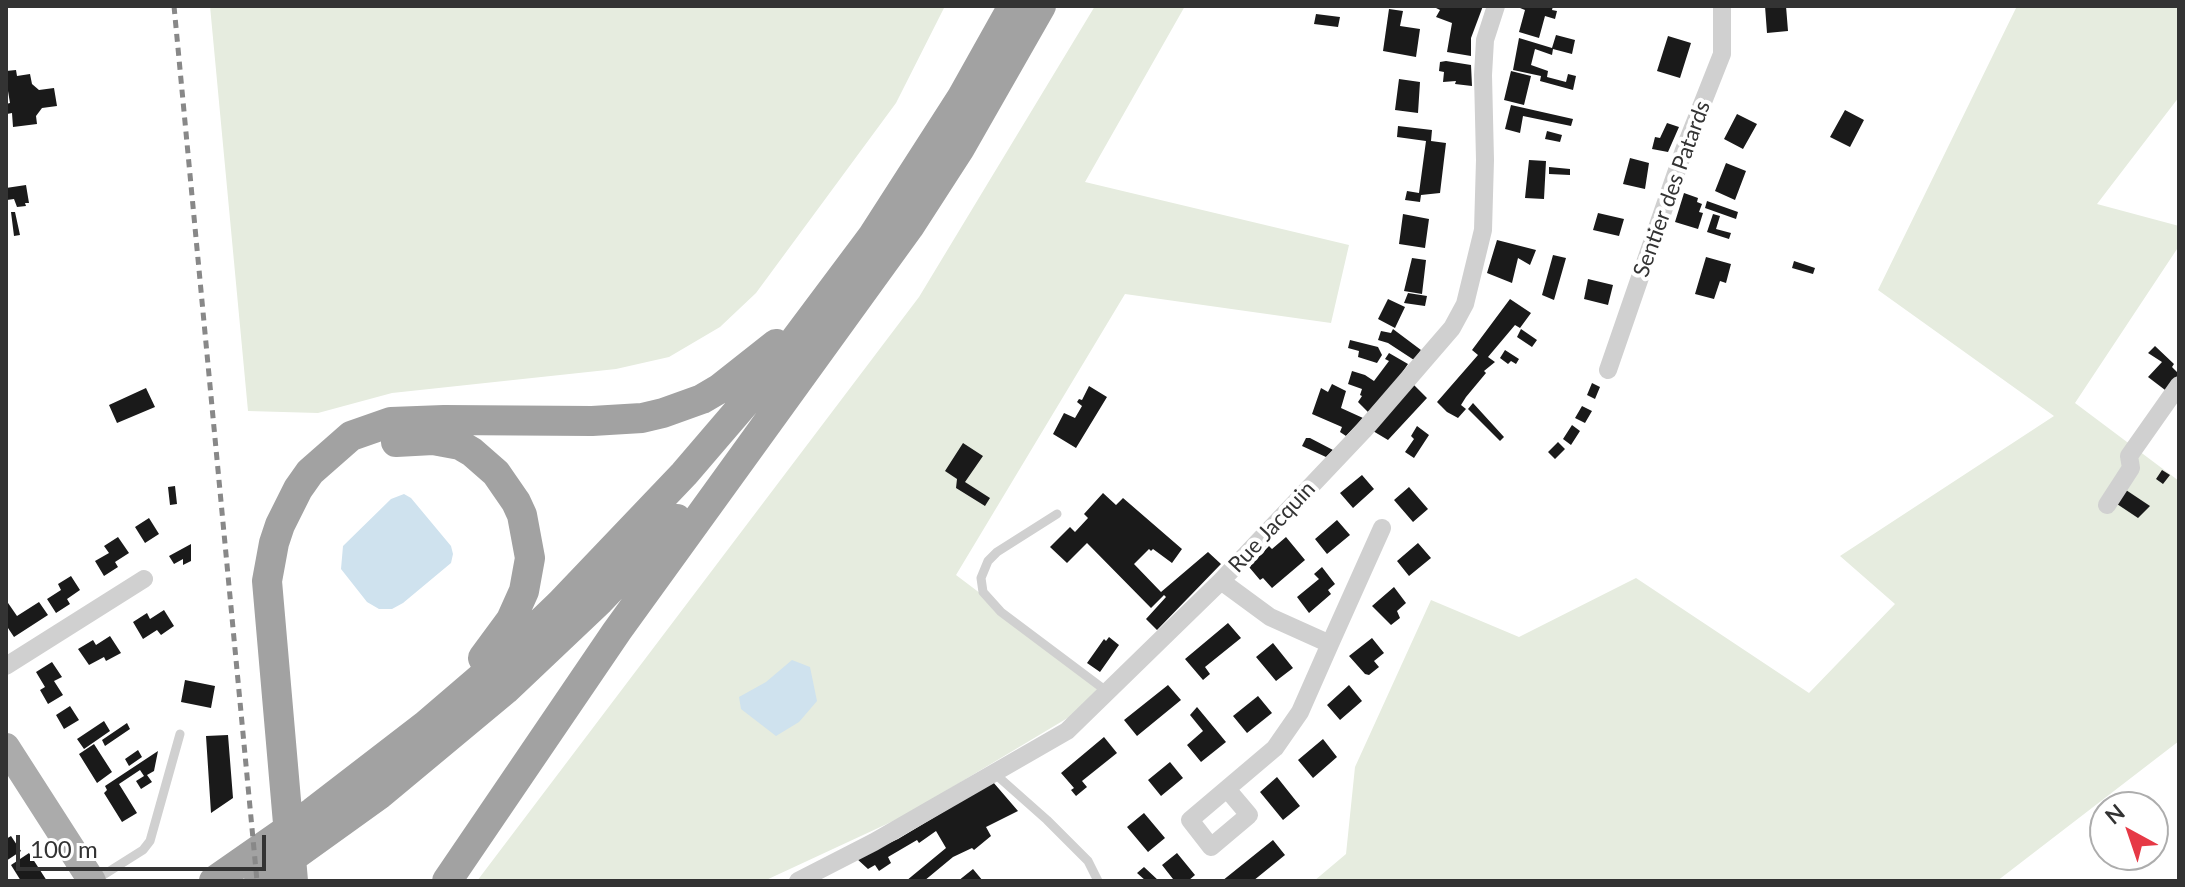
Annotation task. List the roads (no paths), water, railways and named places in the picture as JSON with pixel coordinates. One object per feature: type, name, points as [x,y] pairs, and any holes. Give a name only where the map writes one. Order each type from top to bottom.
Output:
[{"type":"highway","points":[[315,826],[503,659],[649,513],[751,397],[857,258],[929,150],[1013,6]]},
{"type":"highway","points":[[447,881],[617,631],[909,227],[960,148],[1041,6]]},
{"type":"highway","points":[[293,881],[267,581],[280,525],[310,472],[351,436],[391,422],[615,420],[642,418],[683,407],[719,389],[757,360],[857,258]]},
{"type":"highway","points":[[214,881],[251,872],[455,733],[554,645],[689,507],[792,387]]},
{"type":"highway","points":[[303,881],[280,598],[289,546],[319,489],[346,463],[380,446],[433,440],[460,445],[496,473],[522,515],[530,558],[524,591],[511,620],[475,669],[426,725]]},
{"type":"main road","points":[[6,747],[93,881]]},
{"type":"street","name":"Rue Jacquin","points":[[798,881],[874,842],[1067,731],[1221,581],[1419,368],[1452,328],[1465,304],[1483,230],[1485,40],[1496,6]]},
{"type":"street","name":"Sentier des Patards","points":[[1608,370],[1684,150],[1722,54],[1722,6]]},
{"type":"street","points":[[2107,505],[2131,468],[2129,456],[2179,385]]},
{"type":"street","points":[[1227,789],[1275,748],[1300,712],[1382,528]]},
{"type":"street","points":[[6,666],[144,579]]},
{"type":"street","points":[[1221,581],[1270,617],[1330,644]]},
{"type":"lane","points":[[1057,514],[988,561],[981,578],[983,592],[1001,612],[1109,693]]},
{"type":"lane","points":[[93,881],[143,850],[150,841],[180,734]]},
{"type":"lane","points":[[994,773],[1088,861],[1098,881]]},
{"type":"water","points":[[404,494],[411,498],[451,546],[453,554],[451,563],[403,603],[392,609],[379,609],[367,602],[341,569],[343,546],[391,499]]},
{"type":"water","points":[[792,660],[810,667],[817,701],[799,722],[776,736],[741,709],[739,697],[766,682]]},
{"type":"railway","points":[[174,6],[257,881]]}]
